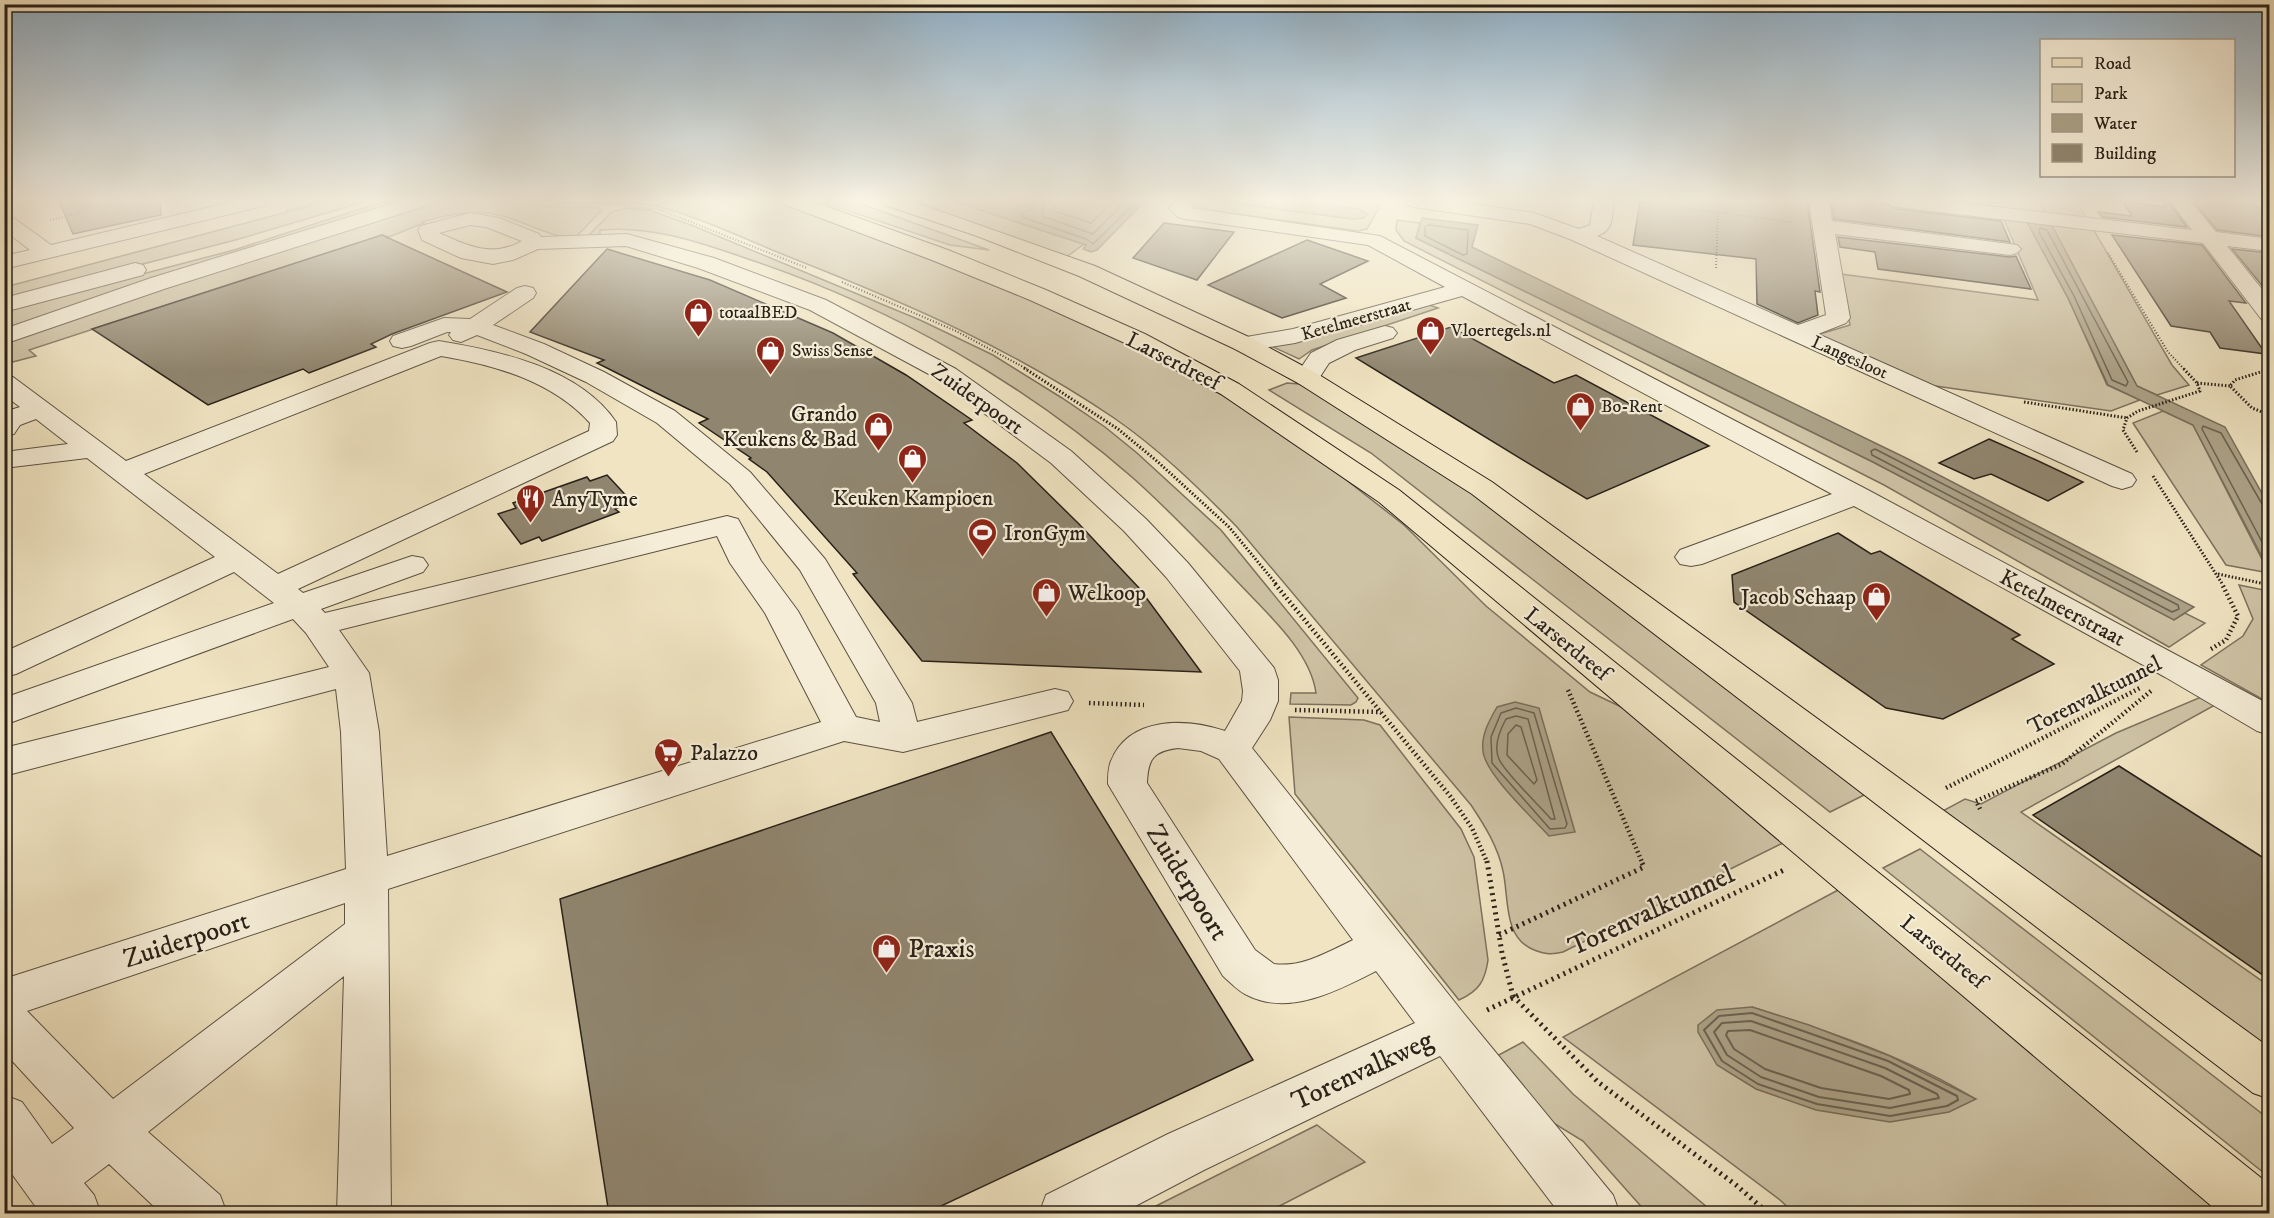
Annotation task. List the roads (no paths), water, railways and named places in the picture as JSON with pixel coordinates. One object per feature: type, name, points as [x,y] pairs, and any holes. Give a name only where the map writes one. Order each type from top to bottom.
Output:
[{"type":"main road","name":"Larserdreef","points":[[947,258],[1136,339],[1230,389],[1389,496],[2263,1214]]},
{"type":"main road","name":"Larserdreef","points":[[1053,258],[1088,271],[1244,344],[1307,378],[1482,488],[2270,1077]]},
{"type":"street","points":[[4,263],[24,258]]},
{"type":"street","points":[[4,305],[179,258]]},
{"type":"street","points":[[4,337],[239,258]]},
{"type":"street","name":"Zuiderpoort","points":[[688,258],[818,305],[947,374],[998,409],[1061,458],[1135,525],[1177,570],[1257,668],[1263,683],[1260,702],[1232,749]]},
{"type":"street","name":"Ketelmeerstraat","points":[[1408,258],[1856,495],[2270,722]]},
{"type":"street","name":"Langesloot","points":[[1628,258],[2122,480]]},
{"type":"street","points":[[1797,334],[1838,318],[1828,258]]},
{"type":"street","points":[[2225,258],[2270,315]]},
{"type":"street","points":[[124,472],[439,348],[525,293]]},
{"type":"street","name":"Ketelmeerstraat","points":[[1244,344],[1296,336],[1478,294]]},
{"type":"street","name":"Ketelmeerstraat","points":[[1307,378],[1320,358],[1346,345],[1478,294]]},
{"type":"street","points":[[347,363],[444,325],[475,326],[595,377],[666,417],[740,478],[814,566],[894,703],[903,739]]},
{"type":"street","points":[[298,606],[603,435],[603,422],[582,399],[540,376],[495,358],[439,348]]},
{"type":"street","points":[[4,428],[11,419],[16,394],[94,449],[298,606],[351,673],[360,732],[367,879],[364,1214]]},
{"type":"street","points":[[4,460],[94,449]]},
{"type":"street","points":[[1691,557],[1856,495]]},
{"type":"street","points":[[298,606],[727,525],[746,563],[781,611],[843,728],[903,739],[1055,702]]},
{"type":"street","points":[[4,666],[238,558]]},
{"type":"street","points":[[4,712],[412,566]]},
{"type":"street","points":[[4,762],[351,673]]},
{"type":"street","name":"Zuiderpoort","points":[[4,999],[367,879],[843,728]]},
{"type":"street","name":"Zuiderpoort","points":[[1382,947],[1310,979],[1289,985],[1266,982],[1239,963],[1127,784],[1129,762],[1144,744],[1173,735],[1194,734],[1217,740],[1232,749],[1448,1030]]},
{"type":"street","points":[[4,1119],[61,1197],[111,1132],[366,933]]},
{"type":"street","points":[[4,1019],[111,1132],[201,1214]]},
{"type":"street","name":"Torenvalkweg","points":[[1065,1214],[1186,1152],[1448,1030],[1594,1214]]},
{"type":"water","points":[[1456,258],[1494,258],[1906,458],[2194,607],[2174,620],[1873,462]]},
{"type":"water","points":[[2046,258],[2069,258],[2137,386],[2225,427],[2269,506],[2269,570],[2193,425],[2108,385],[2068,298]]},
{"type":"water","points":[[1515,702],[1539,708],[1575,832],[1549,836],[1501,783],[1486,761],[1483,739],[1486,728],[1497,707]]},
{"type":"water","points":[[1752,1007],[1809,1025],[1890,1056],[1976,1099],[1949,1112],[1890,1122],[1816,1110],[1756,1089],[1717,1065],[1698,1032],[1698,1025],[1717,1010]]},
{"type":"place","name":"totaalBED","points":[[698,338]]},
{"type":"place","name":"Vloertegels.nl","points":[[1430,356]]},
{"type":"place","name":"Swiss Sense","points":[[771,376]]},
{"type":"place","name":"Bo-Rent","points":[[1580,432]]},
{"type":"place","name":"Grando Keukens & Bad","points":[[878,452]]},
{"type":"place","name":"Keuken Kampioen","points":[[913,484]]},
{"type":"place","name":"AnyTyme","points":[[531,524]]},
{"type":"place","name":"IronGym","points":[[983,558]]},
{"type":"place","name":"Welkoop","points":[[1047,618]]},
{"type":"place","name":"Jacob Schaap","points":[[1877,622]]},
{"type":"place","name":"Palazzo","points":[[669,778]]},
{"type":"place","name":"Praxis","points":[[887,974]]}]
